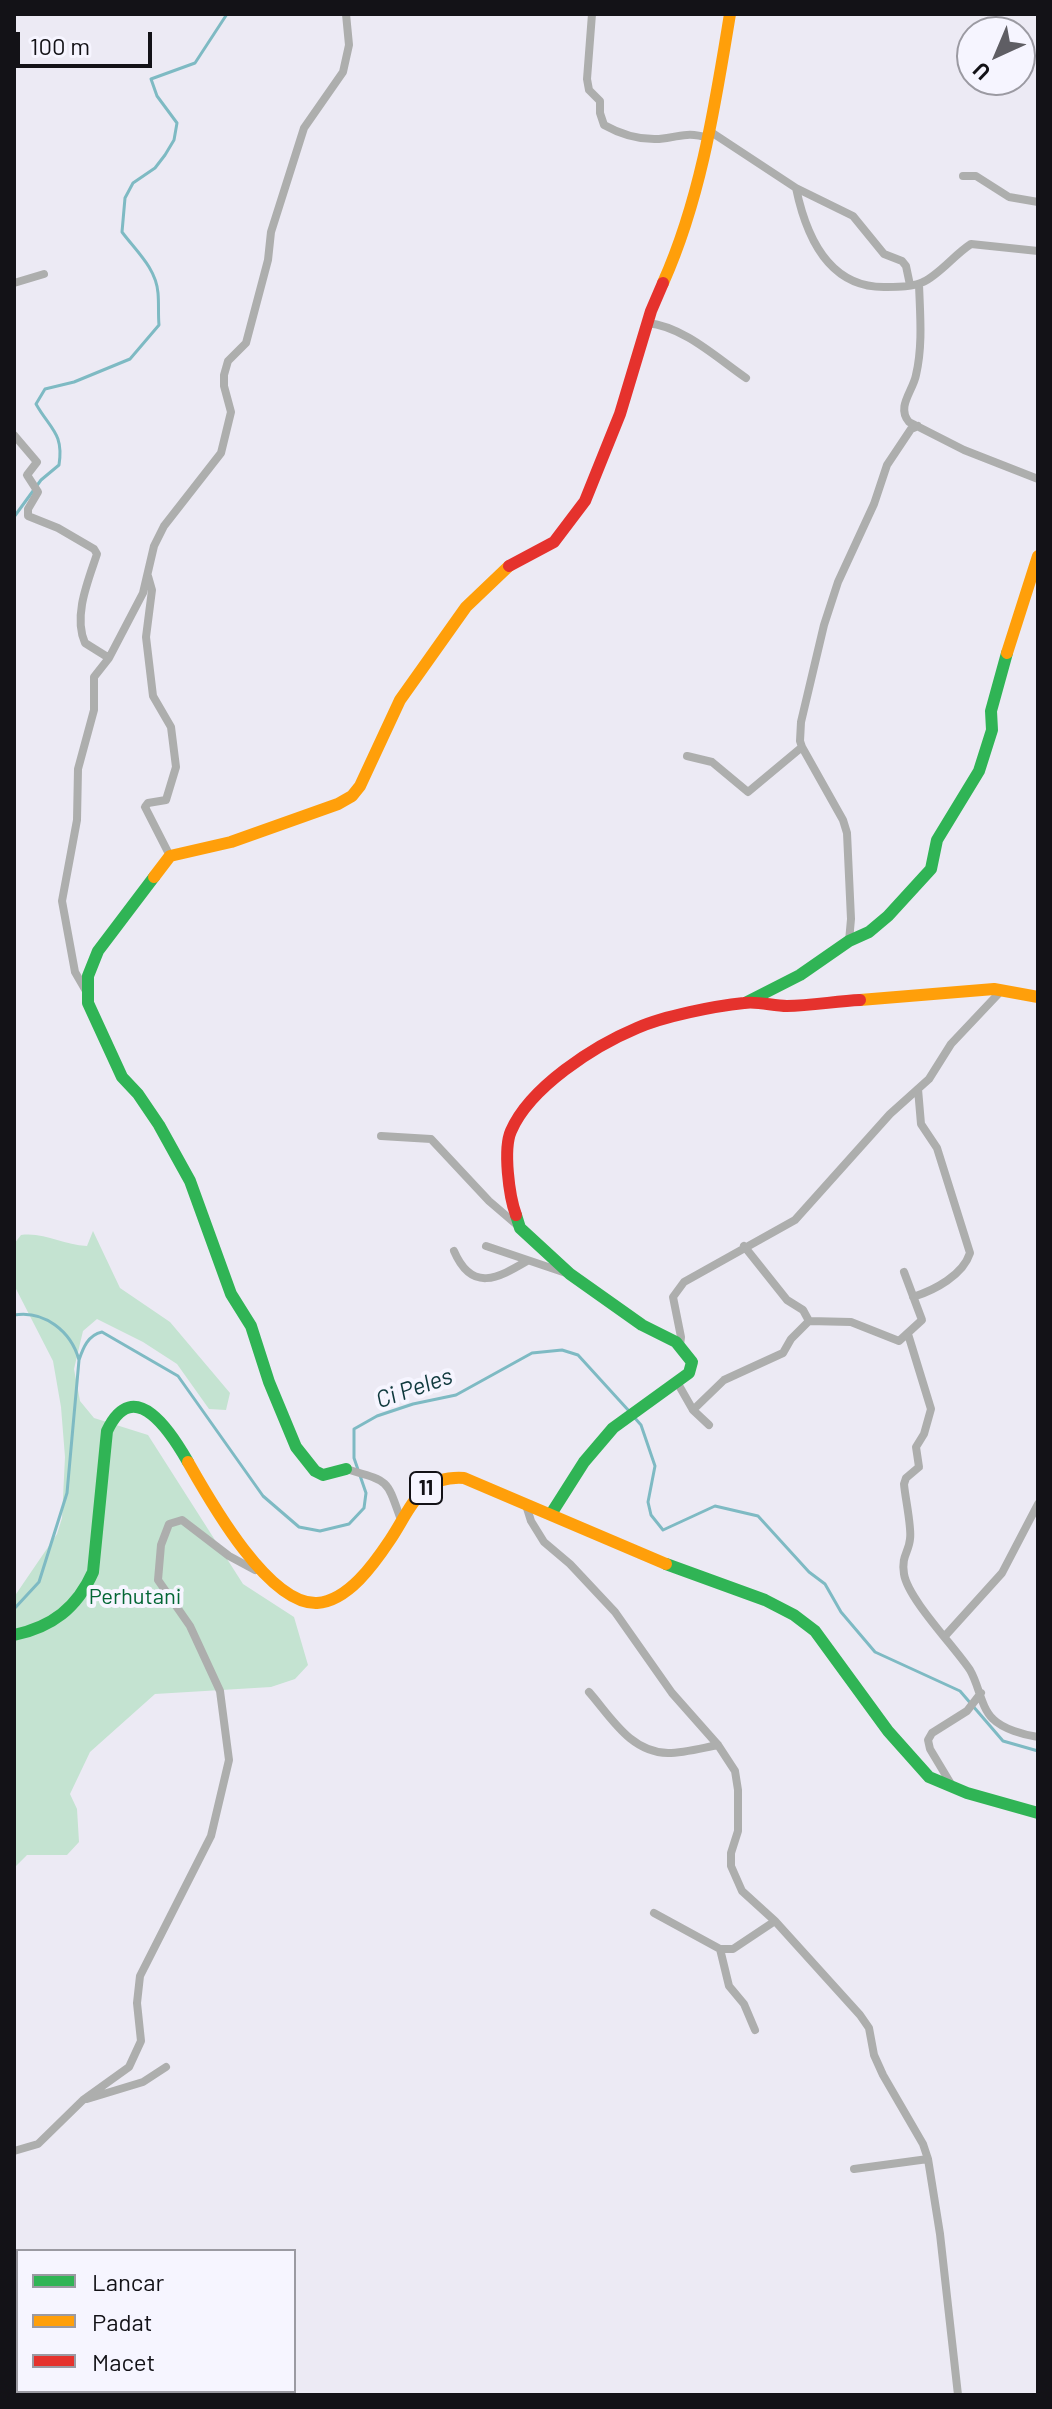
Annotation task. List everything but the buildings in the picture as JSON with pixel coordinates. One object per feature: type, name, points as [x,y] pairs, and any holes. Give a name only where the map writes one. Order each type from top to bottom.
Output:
[{"type":"main road","points":[[346,1469],[323,1475],[296,1447],[269,1382],[251,1326],[231,1294],[190,1181],[159,1125],[122,1077],[88,1003],[86,991],[98,951],[170,856],[231,842],[338,804],[352,796],[385,737],[400,700],[466,607],[510,565],[554,542],[585,501],[620,414],[647,323],[675,257],[710,135],[730,14]]},
{"type":"main road","points":[[557,1517],[584,1462],[613,1428],[689,1373],[692,1362],[680,1345],[642,1325],[570,1274],[520,1228],[512,1205],[507,1149],[515,1122],[542,1089],[589,1053],[638,1027],[747,1002],[800,975],[879,924],[931,869],[937,840],[979,771],[992,730],[991,711],[999,678],[1038,556]]},
{"type":"main road","points":[[747,1002],[786,1006],[1002,990],[1038,997]]},
{"type":"main road","name":"11","points":[[14,1635],[35,1631],[52,1622],[78,1598],[91,1579],[101,1511],[107,1431],[117,1414],[128,1408],[151,1412],[223,1521],[265,1572],[299,1599],[309,1603],[328,1601],[352,1584],[387,1544],[423,1490],[447,1477],[464,1478],[658,1561],[765,1600],[805,1622],[822,1640],[911,1759],[929,1777],[953,1789],[1038,1813]]},
{"type":"street","points":[[86,991],[75,972],[62,898],[77,820],[78,769],[94,710],[94,677],[109,658],[143,593],[154,546],[164,526],[221,453],[231,412],[224,375],[228,361],[246,343],[268,260],[271,232],[304,128],[343,72],[349,45],[346,14]]},
{"type":"street","points":[[592,14],[587,79],[589,90],[600,101],[604,125],[625,135],[654,139],[691,133],[710,135],[796,188],[853,216],[884,254],[902,261],[914,284],[921,343],[916,378],[903,413],[909,422],[964,450],[1038,479]]},
{"type":"street","points":[[963,176],[976,176],[1009,197],[1038,202]]},
{"type":"street","points":[[796,188],[810,237],[832,266],[871,288],[914,284],[971,244],[1038,251]]},
{"type":"street","points":[[14,283],[44,274]]},
{"type":"street","points":[[647,323],[679,334],[746,378]]},
{"type":"street","points":[[849,941],[847,833],[843,820],[802,747],[801,722],[824,625],[838,582],[874,504],[887,465],[911,429],[918,426]]},
{"type":"street","points":[[14,435],[37,462],[27,475],[36,496],[28,509],[28,516],[90,545],[97,554],[87,582],[80,625],[85,643],[109,658]]},
{"type":"street","points":[[147,575],[152,590],[146,637],[153,696],[171,727],[176,771],[166,800],[148,803],[145,807],[170,856]]},
{"type":"street","points":[[687,756],[712,762],[748,792],[802,747]]},
{"type":"street","points":[[680,1345],[673,1297],[684,1282],[795,1220],[890,1114],[934,1073],[957,1037],[1002,990]]},
{"type":"street","points":[[913,1297],[927,1293],[955,1274],[967,1264],[970,1253],[937,1148],[921,1124],[918,1089]]},
{"type":"street","points":[[381,1136],[431,1139],[489,1201],[520,1228]]},
{"type":"street","points":[[486,1246],[570,1274]]},
{"type":"street","points":[[744,1246],[787,1300],[803,1310],[809,1321]]},
{"type":"street","points":[[454,1251],[458,1260],[474,1275],[489,1280],[499,1278],[527,1261]]},
{"type":"street","points":[[693,1410],[724,1380],[786,1350],[791,1339],[809,1321],[854,1322],[899,1341],[922,1320],[904,1272]]},
{"type":"street","points":[[908,1334],[931,1411],[916,1447],[919,1467],[906,1478],[904,1484],[910,1539],[903,1553],[904,1577],[933,1624],[970,1671],[975,1701],[994,1721],[1038,1737]]},
{"type":"street","points":[[677,1382],[693,1410],[709,1425]]},
{"type":"street","points":[[346,1469],[374,1477],[390,1488],[401,1521]]},
{"type":"street","points":[[525,1503],[531,1521],[544,1542],[615,1612],[672,1693],[718,1745],[735,1771],[738,1831],[731,1853],[732,1873],[742,1891],[775,1921],[869,2028],[874,2055],[883,2075],[923,2144],[928,2159],[940,2234],[958,2395]]},
{"type":"street","points":[[945,1636],[1002,1573],[1038,1504]]},
{"type":"street","points":[[531,1521],[544,1522],[557,1517]]},
{"type":"street","points":[[14,2151],[38,2144],[83,2100],[125,2071],[133,2059],[141,2041],[137,2003],[140,1976],[211,1836],[229,1760],[220,1691],[190,1626],[158,1580],[161,1545],[169,1524],[182,1520],[238,1561],[265,1572]]},
{"type":"street","points":[[589,1692],[625,1735],[641,1747],[667,1753],[718,1745]]},
{"type":"street","points":[[953,1789],[928,1740],[932,1733],[975,1701]]},
{"type":"street","points":[[654,1913],[720,1949],[733,1949],[775,1921]]},
{"type":"street","points":[[720,1949],[729,1986],[744,2004],[755,2030]]},
{"type":"street","points":[[83,2100],[143,2082],[166,2067]]},
{"type":"street","points":[[854,2169],[928,2159]]},
{"type":"green space","name":"Perhutani","points":[[93,1231],[120,1288],[170,1322],[230,1393],[226,1410],[209,1409],[177,1364],[143,1342],[97,1319],[83,1331],[74,1369],[80,1401],[94,1418],[148,1435],[243,1584],[294,1617],[308,1665],[295,1679],[271,1687],[155,1694],[90,1752],[70,1794],[77,1809],[79,1842],[67,1855],[27,1855],[14,1872],[14,1597],[57,1534],[62,1518],[65,1457],[53,1361],[14,1285],[14,1244],[21,1235],[30,1235],[87,1246]]},
{"type":"waterway","points":[[14,517],[41,480],[59,465],[58,438],[36,404],[45,389],[74,382],[130,359],[159,325],[154,276],[122,232],[125,198],[133,183],[155,168],[174,140],[177,123],[157,96],[151,79],[195,63],[227,14]]},
{"type":"waterway","points":[[14,1315],[36,1316],[55,1325],[70,1340],[79,1360]]},
{"type":"waterway","name":"Ci Peles","points":[[14,1609],[39,1582],[67,1493],[79,1360],[90,1339],[102,1332],[178,1376],[263,1496],[299,1527],[320,1531],[349,1524],[364,1508],[366,1493],[354,1458],[354,1429],[377,1416],[456,1395],[532,1353],[562,1350],[578,1355],[629,1411]]},
{"type":"waterway","name":"Ci Peles","points":[[634,1417],[641,1425],[655,1466],[648,1502],[651,1515],[663,1530],[715,1506],[758,1516],[809,1572],[825,1584],[841,1612],[875,1652],[960,1691],[1003,1741],[1038,1751]]},
{"type":"traffic: fast","points":[[747,1002],[800,975],[849,941],[869,932],[931,869],[937,840],[979,771],[992,730],[991,711],[1007,653]]},
{"type":"traffic: fast","points":[[154,877],[98,951],[88,976],[88,1003],[122,1077],[159,1125],[190,1181],[231,1294],[251,1326],[269,1382],[296,1447],[315,1471],[323,1475],[346,1469]]},
{"type":"traffic: fast","points":[[516,1215],[520,1228],[570,1274],[642,1325],[676,1342],[692,1362],[689,1373],[613,1428],[584,1462],[551,1514]]},
{"type":"traffic: fast","points":[[14,1635],[40,1627],[62,1614],[87,1585],[93,1572],[107,1431],[118,1415],[129,1407],[152,1414],[188,1462]]},
{"type":"traffic: fast","points":[[666,1564],[765,1600],[794,1615],[815,1631],[888,1731],[929,1777],[967,1793],[1038,1813]]},
{"type":"traffic: slow","points":[[663,283],[697,185],[730,14]]},
{"type":"traffic: slow","points":[[1007,653],[1038,556]]},
{"type":"traffic: slow","points":[[154,877],[170,856],[231,842],[338,804],[352,796],[360,786],[400,700],[466,607],[509,566]]},
{"type":"traffic: slow","points":[[860,1000],[994,989],[1038,997]]},
{"type":"traffic: slow","points":[[188,1462],[242,1547],[279,1587],[298,1599],[317,1603],[328,1601],[350,1589],[376,1560],[418,1496],[436,1482],[449,1479],[464,1478],[666,1564]]},
{"type":"traffic: jam","points":[[509,566],[554,542],[585,501],[620,414],[651,311],[663,283]]},
{"type":"traffic: jam","points":[[516,1215],[508,1173],[507,1149],[511,1131],[533,1099],[583,1057],[637,1028],[705,1009],[749,1003],[787,1006],[860,1000]]}]
